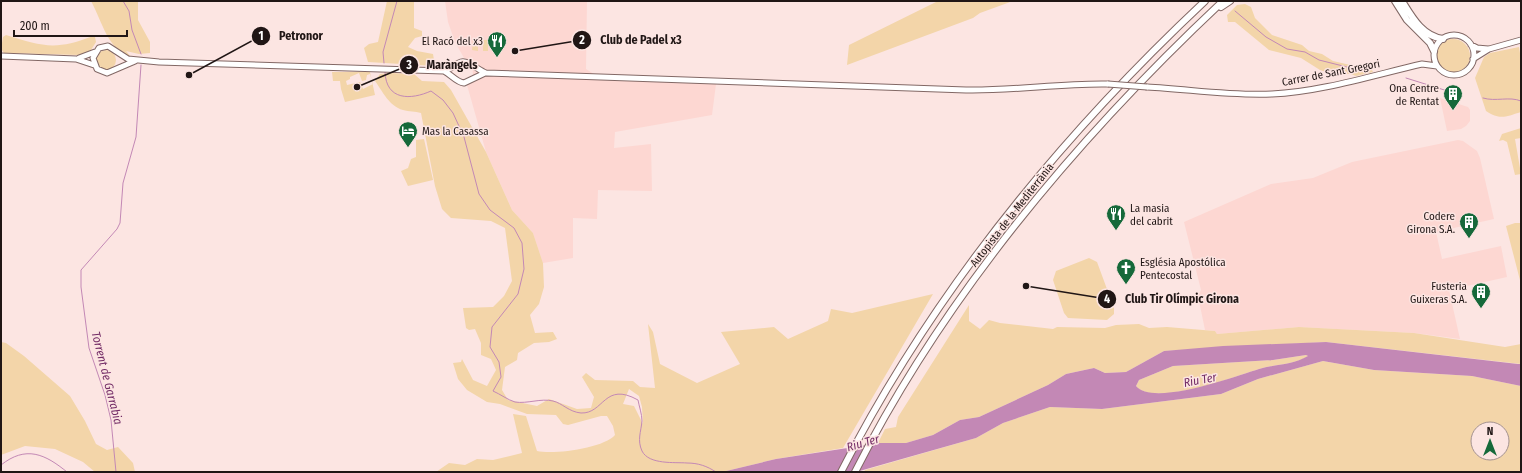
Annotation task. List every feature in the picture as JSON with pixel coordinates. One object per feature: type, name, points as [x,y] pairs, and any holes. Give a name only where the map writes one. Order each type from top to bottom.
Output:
[{"type":"highway","name":"Autopista de la Mediterrània","points":[[841,472],[886,392],[949,293],[998,227],[1068,141],[1137,67],[1205,1]]},
{"type":"highway","name":"Autopista de la Mediterrània","points":[[855,472],[908,380],[961,298],[1005,238],[1076,151],[1144,78],[1223,1]]},
{"type":"highway","points":[[1209,14],[1230,1]]},
{"type":"highway","points":[[1395,1],[1407,20],[1430,43],[1434,52]]},
{"type":"highway","points":[[1402,1],[1422,30],[1436,38],[1443,39]]},
{"type":"main road","points":[[1473,59],[1471,46],[1466,40],[1459,36],[1450,36],[1443,39],[1437,44],[1434,52],[1437,66],[1447,74],[1458,75],[1468,69],[1473,59],[1489,49],[1521,40]]},
{"type":"main road","points":[[76,59],[95,52],[100,47],[108,46],[115,49],[119,54],[120,61],[118,68]]},
{"type":"main road","points":[[1471,46],[1489,49]]},
{"type":"main road","points":[[94,65],[93,58],[95,52]]},
{"type":"main road","name":"Carrer de Sant Gregori","points":[[1422,64],[1429,59],[1434,52]]},
{"type":"main road","points":[[119,54],[135,60],[399,70],[444,71],[464,62],[469,63],[486,73]]},
{"type":"main road","points":[[1,56],[76,59],[94,65],[100,72],[107,74],[135,60]]},
{"type":"main road","name":"Carrer de Sant Gregori","points":[[486,73],[966,90],[1000,90],[1073,84],[1108,84],[1250,94],[1279,94],[1311,89],[1422,64],[1437,66]]},
{"type":"main road","points":[[454,67],[454,77]]},
{"type":"main road","points":[[474,67],[474,77]]},
{"type":"main road","points":[[444,71],[458,81],[464,83],[471,81],[474,77],[486,73]]},
{"type":"shaded area","points":[[91,1],[138,1],[138,20],[150,42],[150,53],[139,54],[126,51],[132,58],[117,48],[111,42]]},
{"type":"shaded area","points":[[387,1],[414,1],[414,28],[422,31],[422,36],[415,38],[408,47],[417,51],[433,54],[435,66],[368,62],[364,48],[369,44],[378,42]]},
{"type":"shaded area","points":[[445,1],[587,1],[586,69],[603,80],[716,84],[712,115],[615,132],[614,148],[651,144],[652,191],[598,190],[597,219],[573,218],[573,258],[543,263],[533,233],[512,210],[486,152],[467,85],[473,75],[472,61],[464,58],[455,42],[448,22]]},
{"type":"shaded area","points":[[938,1],[1013,1],[980,13],[973,18],[847,65],[849,45]]},
{"type":"shaded area","points":[[1245,4],[1251,7],[1255,18],[1272,35],[1302,45],[1309,51],[1322,54],[1333,61],[1372,70],[1373,72],[1356,76],[1351,74],[1333,74],[1320,70],[1301,58],[1269,50],[1235,22],[1228,22],[1227,15],[1237,5]]},
{"type":"shaded area","points":[[6,35],[29,42],[49,45],[68,44],[93,36],[95,37],[96,42],[91,50],[80,55],[4,53],[1,49],[3,37]]},
{"type":"shaded area","points":[[473,39],[478,40],[478,51],[472,50]]},
{"type":"shaded area","points":[[1450,39],[1456,39],[1465,44],[1469,50],[1469,62],[1465,68],[1456,73],[1450,73],[1441,68],[1436,59],[1436,53],[1441,44]]},
{"type":"shaded area","points":[[483,40],[488,40],[488,51],[483,51]]},
{"type":"shaded area","points":[[496,40],[502,40],[501,51],[496,51]]},
{"type":"shaded area","points":[[1519,47],[1521,59],[1521,112],[1503,117],[1495,116],[1486,111],[1475,78],[1484,57],[1490,53]]},
{"type":"shaded area","points":[[102,50],[110,50],[116,56],[116,64],[110,70],[102,70],[96,64],[96,56]]},
{"type":"shaded area","points":[[332,72],[370,72],[372,79],[370,74],[367,75],[366,80],[362,81],[359,73],[350,77],[350,79],[346,81],[347,85],[360,82],[363,89],[373,84],[375,95],[345,102],[340,81],[333,81]]},
{"type":"shaded area","points":[[380,74],[414,74],[422,81],[444,82],[451,90],[486,152],[512,210],[533,233],[543,263],[544,287],[539,304],[530,315],[535,333],[553,332],[557,339],[549,342],[534,343],[518,353],[517,360],[505,367],[502,390],[508,400],[537,406],[549,399],[577,409],[591,408],[594,397],[582,377],[586,373],[595,380],[633,381],[640,387],[655,388],[648,324],[653,332],[660,364],[697,383],[740,364],[721,332],[774,327],[788,339],[828,321],[831,309],[852,313],[933,294],[843,448],[776,459],[722,472],[436,472],[449,463],[465,465],[477,459],[493,460],[522,453],[513,414],[526,416],[537,451],[555,452],[590,447],[601,444],[615,435],[613,426],[607,416],[601,416],[568,425],[563,424],[556,415],[527,414],[500,404],[487,402],[467,390],[458,379],[453,363],[461,362],[462,359],[473,380],[487,386],[496,370],[491,359],[481,355],[481,343],[475,329],[469,330],[466,328],[463,308],[493,307],[504,296],[512,281],[505,228],[491,221],[451,218],[442,209],[435,186],[421,113],[403,110],[390,102],[375,81]],"holes":[[[629,389],[639,396],[642,407],[643,424],[634,406],[623,404]]]},
{"type":"shaded area","points":[[1440,98],[1468,107],[1470,110],[1470,121],[1466,126],[1461,129],[1447,131]]},
{"type":"shaded area","points":[[1521,128],[1521,138],[1515,139],[1521,174],[1515,175],[1507,142],[1503,140],[1499,141],[1502,134]]},
{"type":"shaded area","points":[[424,139],[433,180],[408,186],[401,171],[408,168],[411,159],[416,157],[416,140]]},
{"type":"shaded area","points":[[1458,140],[1463,141],[1477,151],[1480,158],[1494,219],[1436,232],[1442,259],[1501,246],[1507,277],[1449,290],[1460,339],[1414,333],[1299,327],[1217,334],[1215,331],[1205,330],[1198,296],[1201,290],[1184,222],[1271,184],[1313,178],[1352,162]]},
{"type":"shaded area","points":[[1521,223],[1521,284],[1506,226]]},
{"type":"shaded area","points":[[1089,258],[1097,262],[1114,308],[1114,314],[1107,320],[1068,318],[1064,313],[1053,280],[1056,271]]},
{"type":"shaded area","points":[[969,305],[969,321],[980,329],[989,320],[1000,323],[1053,329],[1057,327],[1105,328],[1116,325],[1139,324],[1149,328],[1167,327],[1215,331],[1217,334],[1299,327],[1414,333],[1505,347],[1521,344],[1521,364],[1326,342],[1164,351],[1126,372],[1105,373],[1094,368],[1066,374],[1048,385],[979,417],[960,420],[933,435],[906,443],[878,443],[885,429],[896,427],[898,417]]},
{"type":"shaded area","points":[[1,342],[6,343],[24,356],[70,396],[85,421],[96,444],[107,450],[118,447],[133,463],[135,472],[95,472],[83,462],[55,449],[25,446],[1,455]]},
{"type":"shaded area","points":[[1326,342],[1521,364],[1521,386],[1472,376],[1374,370],[1323,361],[1258,379],[1221,394],[1102,409],[1050,407],[1003,423],[976,438],[856,472],[722,472],[776,459],[880,443],[906,443],[933,435],[960,420],[979,417],[1048,385],[1066,374],[1094,368],[1105,373],[1126,372],[1164,351],[1223,346]],"holes":[[[1306,355],[1308,356],[1296,361],[1265,367],[1214,383],[1176,392],[1145,392],[1136,386],[1139,380],[1173,366],[1273,360]]]},
{"type":"shaded area","points":[[1306,355],[1309,356],[1291,363],[1265,367],[1214,383],[1176,392],[1159,394],[1145,392],[1136,386],[1139,380],[1173,366],[1273,360]]},
{"type":"shaded area","points":[[1323,361],[1374,370],[1472,376],[1521,386],[1521,472],[864,472],[865,470],[976,438],[1003,423],[1050,407],[1102,409],[1221,394],[1258,379]]},
{"type":"waterway","name":"Torrent de Garrabia","points":[[123,1],[129,11],[132,30],[141,54]]},
{"type":"waterway","points":[[384,63],[383,52],[397,1]]},
{"type":"waterway","points":[[1235,11],[1266,37],[1287,49],[1305,52],[1319,60],[1367,72]]},
{"type":"waterway","name":"Torrent de Garrabia","points":[[116,472],[111,420],[105,395],[89,348],[81,287],[81,270],[117,229],[120,223],[123,183],[136,137],[141,65]]},
{"type":"waterway","points":[[385,72],[386,82],[395,93],[401,96],[416,96],[431,91],[443,100],[453,113],[464,137],[479,194],[490,210],[514,228],[522,243],[524,269],[518,294],[492,327],[490,347],[499,362],[501,377],[493,391],[515,402],[548,400],[581,413],[589,412],[595,409],[611,396],[618,394],[627,395],[638,400],[642,421],[640,443],[642,451],[645,455],[656,461],[699,464],[716,472]]},
{"type":"waterway","points":[[1406,78],[1454,93]]},
{"type":"waterway","points":[[1483,98],[1512,99],[1521,101]]},
{"type":"waterway","points":[[1,465],[19,455],[35,454],[51,460],[67,472]]},
{"type":"place","name":"Club de Padel x3","points":[[515,51]]},
{"type":"place","name":"El Racó del x3","points":[[497,58]]},
{"type":"place","name":"Petronor","points":[[189,75]]},
{"type":"place","name":"Maràngels","points":[[357,87]]},
{"type":"place","name":"Ona Centre de Rentat","points":[[1453,111]]},
{"type":"place","name":"Mas la Casassa","points":[[408,148]]},
{"type":"place","name":"La masia del cabrit","points":[[1116,231]]},
{"type":"place","name":"Codere Girona S.A.","points":[[1469,239]]},
{"type":"place","name":"Església Apostólica Pentecostal","points":[[1126,285]]},
{"type":"place","name":"Club Tir Olímpic Girona","points":[[1026,286]]},
{"type":"place","name":"Fusteria Guixeras S.A.","points":[[1481,309]]},
{"type":"water label","name":"Riu Ter","points":[[1200,380]]},
{"type":"water label","name":"Riu Ter","points":[[863,443]]}]
